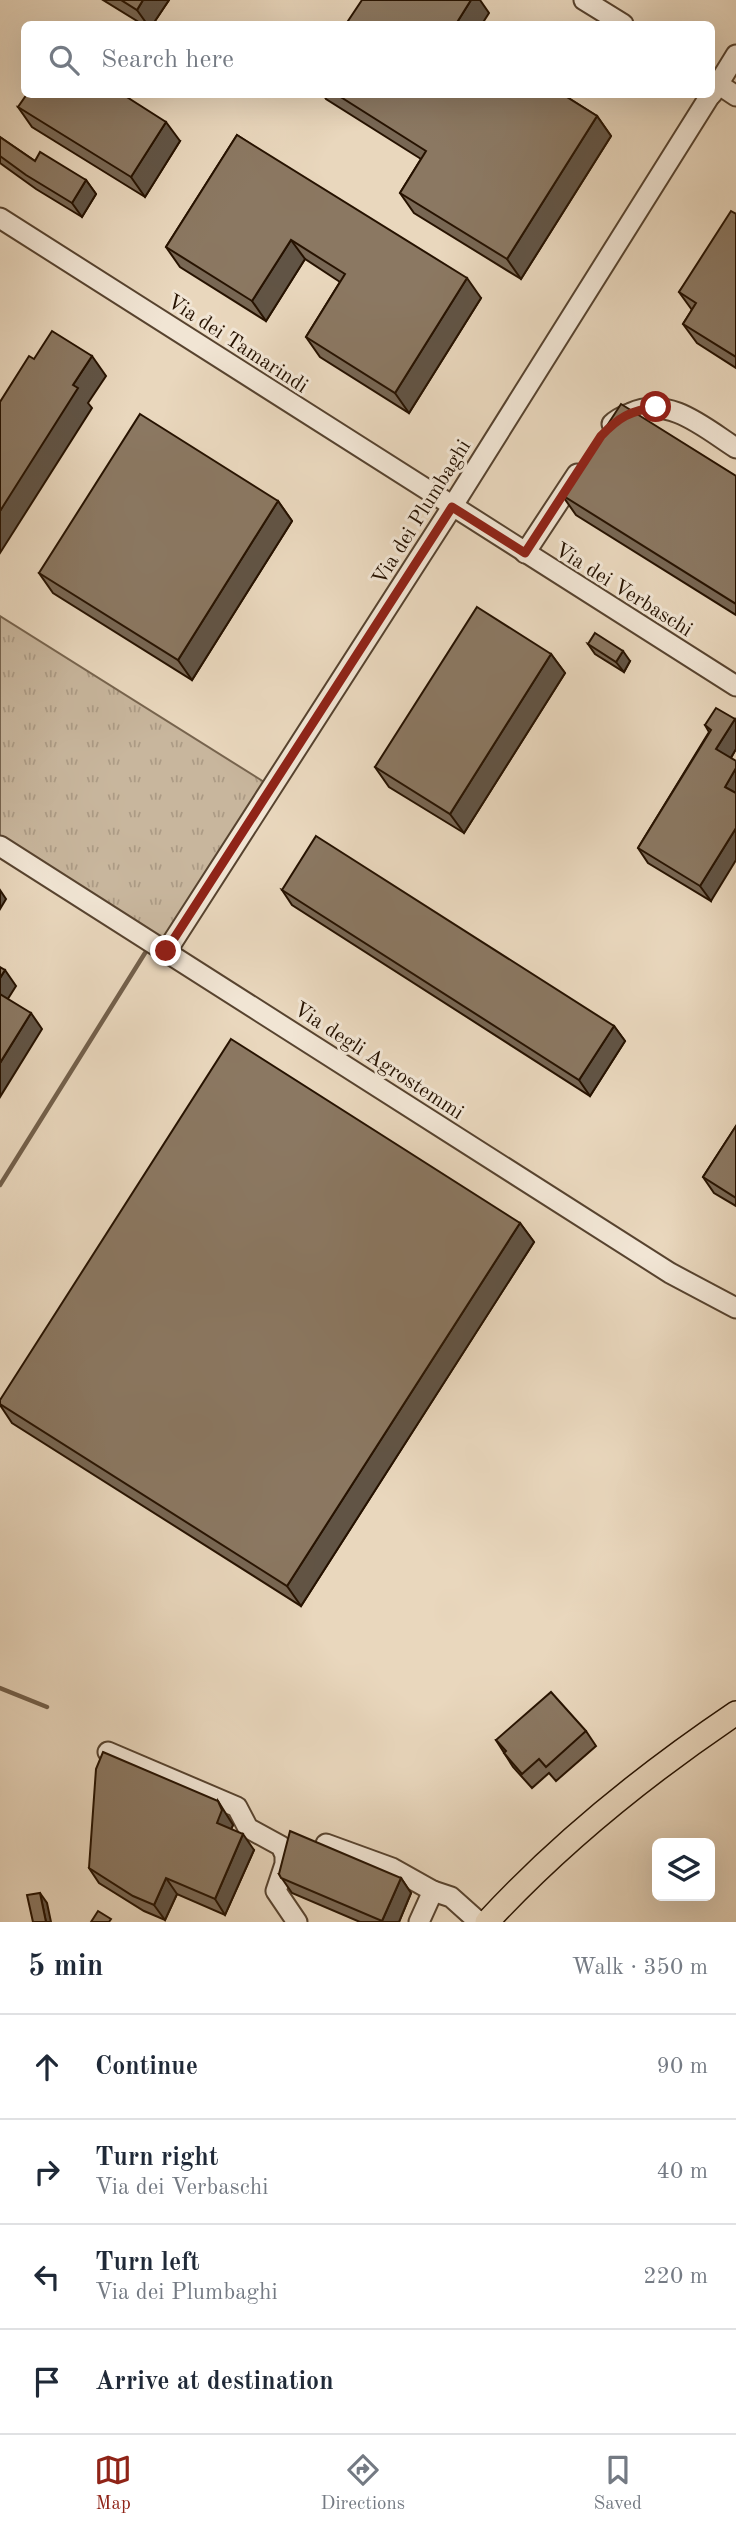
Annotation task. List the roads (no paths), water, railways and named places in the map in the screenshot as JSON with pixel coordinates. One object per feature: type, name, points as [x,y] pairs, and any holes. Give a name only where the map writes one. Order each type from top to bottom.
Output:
[{"type":"main road","points":[[486,1922],[604,1813],[736,1713]]},
{"type":"street","points":[[584,0],[618,21]]},
{"type":"street","name":"Via dei Plumbaghi","points":[[715,85],[736,55]]},
{"type":"street","points":[[715,89],[736,96]]},
{"type":"street","name":"Via dei Plumbaghi","points":[[166,951],[452,507],[707,98]]},
{"type":"street","name":"Via dei Tamarindi","points":[[0,218],[452,507]]},
{"type":"street","points":[[601,436],[616,419],[636,410],[656,407],[682,414],[736,448]]},
{"type":"street","points":[[525,553],[587,458]]},
{"type":"street","name":"Via dei Verbaschi","points":[[452,507],[734,680]]},
{"type":"street","name":"Via degli Agrostemmi","points":[[0,846],[670,1273],[736,1308]]},
{"type":"street","points":[[108,1752],[237,1807],[248,1828],[281,1846],[285,1864],[276,1891],[298,1922]]},
{"type":"street","points":[[326,1844],[392,1868],[451,1898],[479,1922]]},
{"type":"street","points":[[419,1922],[433,1891]]},
{"type":"waterway","points":[[0,1185],[145,953]]},
{"type":"waterway","points":[[0,1688],[47,1707]]}]
